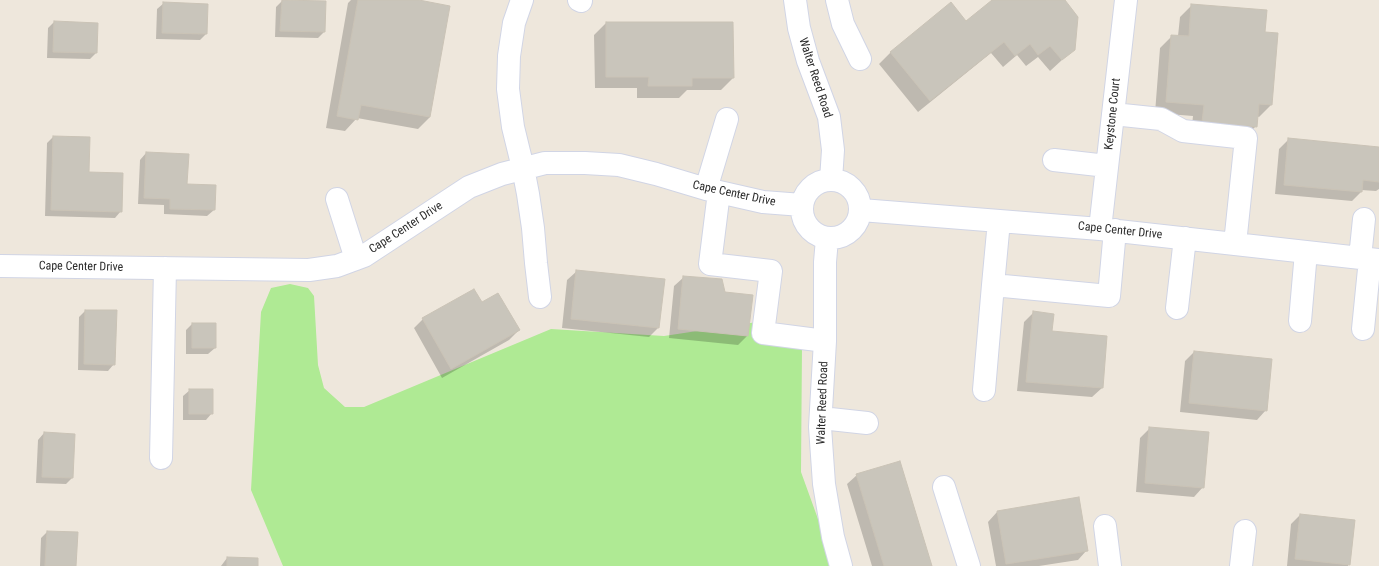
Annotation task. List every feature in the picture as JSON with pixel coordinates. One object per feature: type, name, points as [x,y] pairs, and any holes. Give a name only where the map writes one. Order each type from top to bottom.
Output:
[{"type":"street","points":[[522,0],[514,23],[509,56],[508,89],[513,127],[524,168],[533,228],[540,297]]},
{"type":"street","name":"Walter Reed Road","points":[[795,0],[799,28],[808,61],[829,117],[833,150],[831,180]]},
{"type":"street","points":[[837,0],[843,24],[860,59]]},
{"type":"street","name":"Keystone Court","points":[[993,285],[1109,296],[1107,166],[1126,0]]},
{"type":"street","points":[[1113,114],[1161,119],[1183,131],[1246,138],[1235,244]]},
{"type":"street","points":[[727,118],[712,191],[710,264],[771,271],[763,333],[825,341]]},
{"type":"street","points":[[1054,160],[1107,166]]},
{"type":"street","name":"Cape Center Drive","points":[[0,266],[309,270],[337,266],[364,256],[469,187],[502,174],[545,163],[585,163],[618,166],[656,174],[712,191],[763,202],[802,205]]},
{"type":"street","points":[[831,180],[840,181],[849,185],[856,192],[860,201],[860,210],[859,220],[854,228],[837,238],[827,239],[817,236],[810,230],[804,221],[801,212],[806,193],[821,181],[831,180]]},
{"type":"street","points":[[337,199],[356,259]]},
{"type":"street","name":"Cape Center Drive","points":[[860,210],[1000,222],[1108,229],[1370,259]]},
{"type":"street","points":[[1363,329],[1370,259],[1364,219]]},
{"type":"street","points":[[984,390],[1000,222]]},
{"type":"street","points":[[1177,308],[1185,238]]},
{"type":"street","name":"Walter Reed Road","points":[[827,239],[825,262],[825,341],[821,418],[824,484],[833,536],[841,566]]},
{"type":"street","points":[[1300,321],[1306,252]]},
{"type":"street","points":[[161,458],[165,268]]},
{"type":"street","points":[[821,418],[867,423]]},
{"type":"street","points":[[944,487],[969,566]]},
{"type":"street","points":[[1105,526],[1110,566]]},
{"type":"street","points":[[1242,566],[1244,531]]},
{"type":"green space","points":[[290,284],[308,288],[314,296],[318,365],[324,388],[345,407],[364,407],[551,329],[664,336],[757,322],[802,346],[801,472],[835,566],[283,566],[251,490],[261,312],[271,288]]},
{"type":"building","points":[[282,0],[326,1],[325,32],[280,31]]},
{"type":"building","points":[[358,0],[419,0],[450,6],[430,117],[361,105],[358,120],[337,116]]},
{"type":"building","points":[[992,0],[1065,0],[1078,17],[1075,50],[1062,60],[1050,46],[1038,55],[1030,44],[1015,56],[1004,42],[930,101],[890,52],[951,2],[966,21]]},
{"type":"building","points":[[163,2],[208,4],[207,34],[162,33]]},
{"type":"building","points":[[1191,4],[1267,10],[1265,32],[1278,33],[1272,105],[1259,104],[1257,127],[1202,122],[1204,105],[1166,102],[1171,35],[1189,36]]},
{"type":"building","points":[[54,21],[98,23],[97,53],[53,52]]},
{"type":"building","points":[[606,22],[733,22],[734,78],[692,78],[692,86],[648,86],[649,77],[606,77]]},
{"type":"building","points":[[53,136],[90,137],[89,172],[123,173],[122,212],[51,210]]},
{"type":"building","points":[[1288,138],[1379,147],[1379,182],[1363,180],[1362,192],[1284,185]]},
{"type":"building","points":[[146,152],[189,154],[187,184],[216,185],[215,210],[170,209],[170,199],[144,198]]},
{"type":"building","points":[[576,270],[665,279],[659,328],[571,319]]},
{"type":"building","points":[[683,276],[722,279],[725,292],[753,295],[748,336],[678,329]]},
{"type":"building","points":[[474,289],[482,302],[498,293],[520,330],[451,369],[422,318]]},
{"type":"building","points":[[85,310],[117,310],[115,365],[84,364]]},
{"type":"building","points":[[1033,311],[1054,314],[1052,331],[1107,336],[1103,388],[1026,382]]},
{"type":"building","points":[[192,323],[216,323],[216,348],[192,348]]},
{"type":"building","points":[[1194,351],[1272,359],[1267,411],[1189,403]]},
{"type":"building","points":[[189,389],[213,389],[213,414],[189,414]]},
{"type":"building","points":[[1149,427],[1209,432],[1204,488],[1145,483]]},
{"type":"building","points":[[44,432],[75,434],[73,478],[42,477]]},
{"type":"building","points":[[900,461],[932,566],[884,566],[856,474]]},
{"type":"building","points":[[1079,497],[1088,551],[1006,564],[997,511]]},
{"type":"building","points":[[1300,514],[1355,520],[1350,565],[1295,559]]},
{"type":"building","points":[[47,531],[78,532],[76,566],[45,566]]},
{"type":"building","points":[[227,557],[258,558],[258,566],[227,566]]}]
